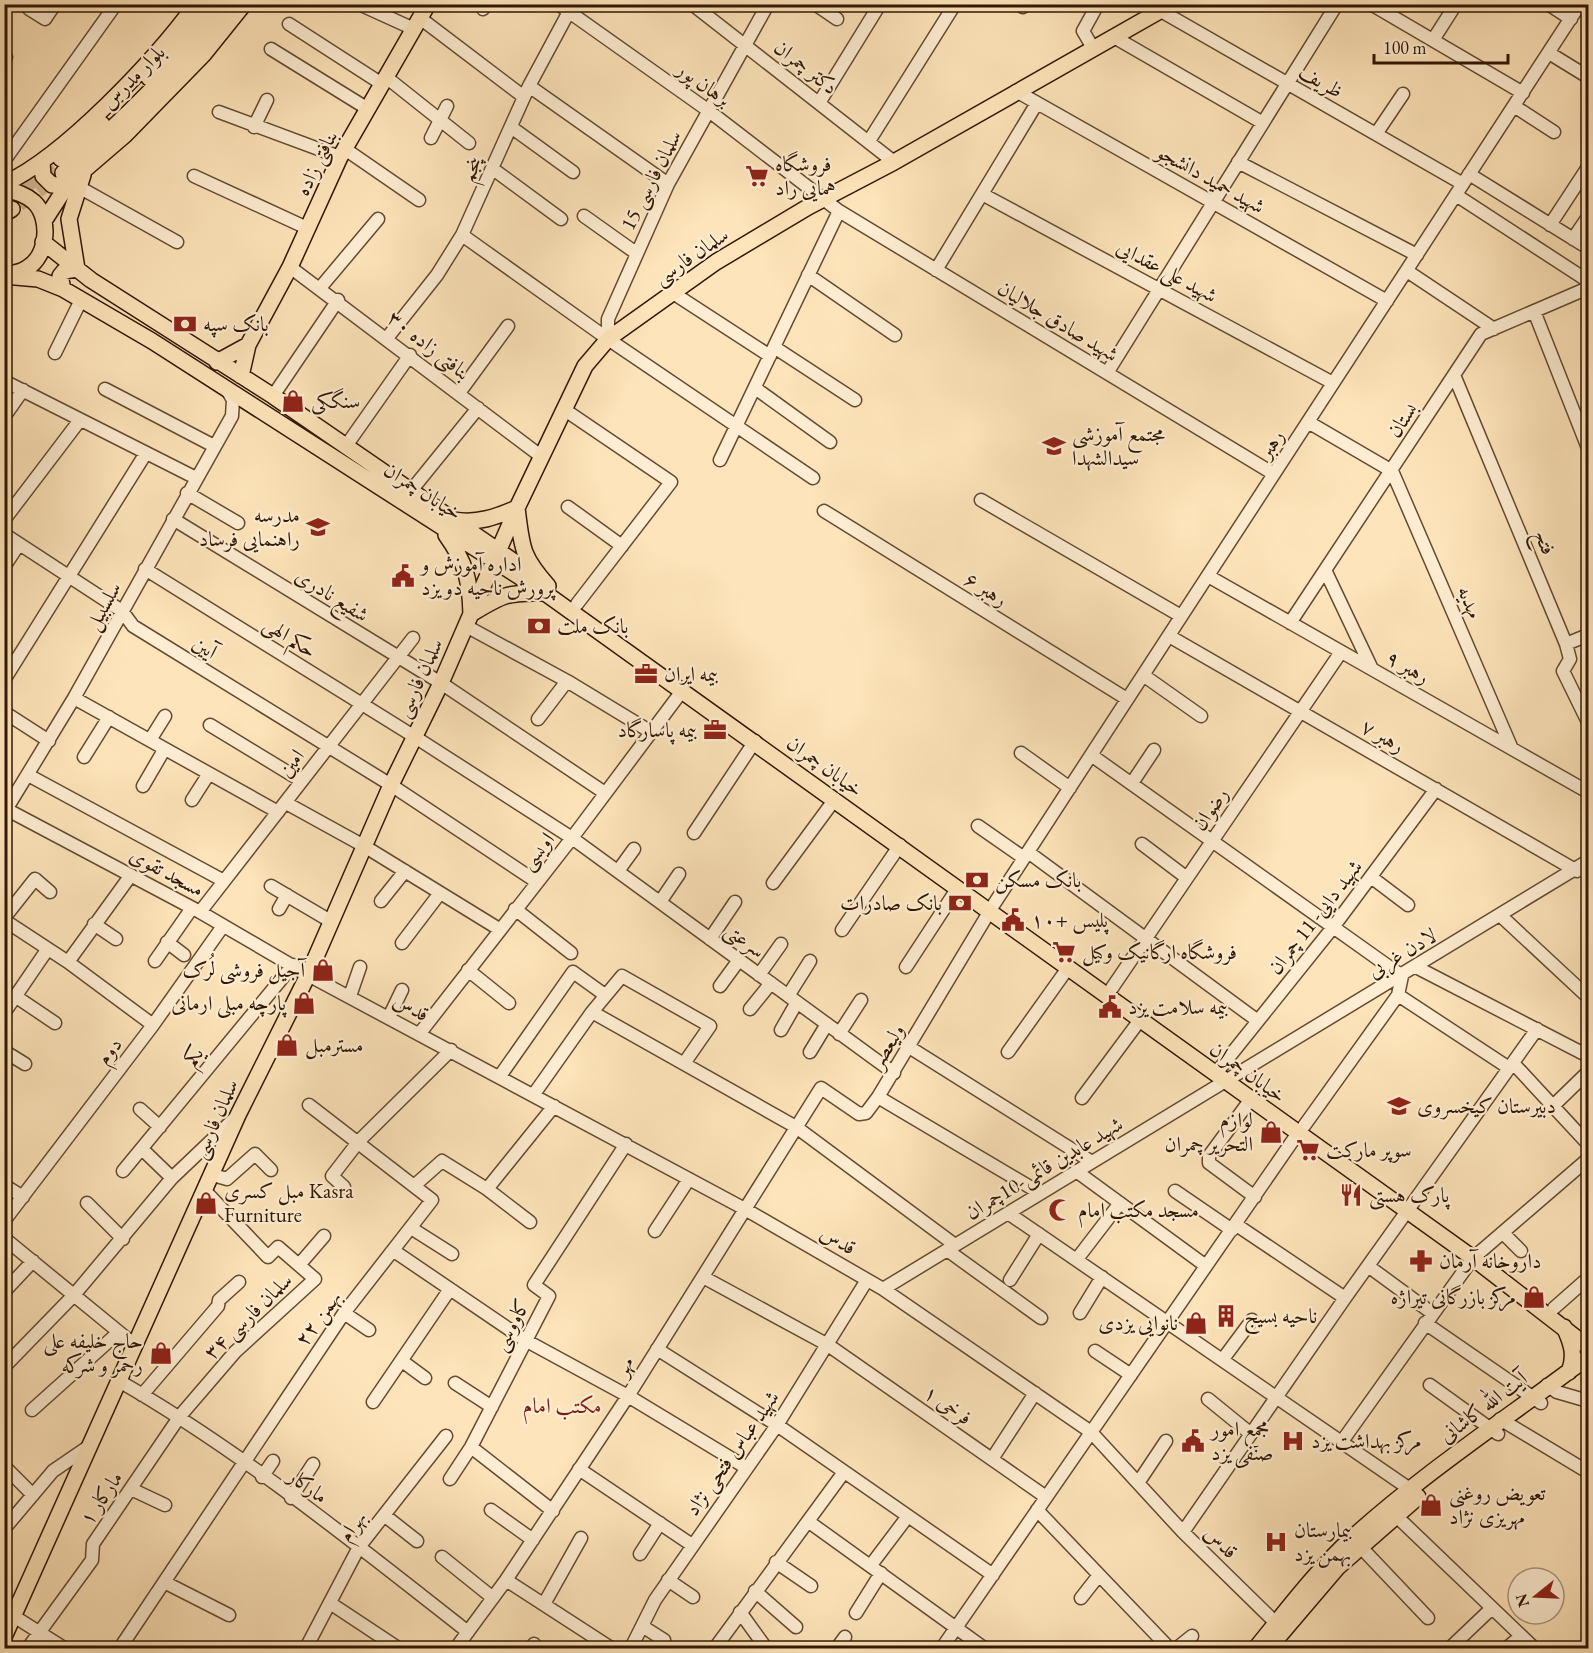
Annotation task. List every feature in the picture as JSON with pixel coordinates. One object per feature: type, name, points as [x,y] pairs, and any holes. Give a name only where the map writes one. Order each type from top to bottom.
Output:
[{"type":"main road","points":[[4,275],[28,268],[41,254],[44,221],[61,174],[106,105],[181,25],[196,4]]},
{"type":"main road","name":"بلوار مدرس","points":[[61,174],[190,33],[211,4]]},
{"type":"main road","name":"بلوار مدرس","points":[[61,174],[150,92],[195,45],[226,4]]},
{"type":"main road","points":[[4,184],[26,174],[61,174],[85,169],[125,135],[203,55],[243,4]]},
{"type":"main road","name":"بنافتی زاده","points":[[241,376],[248,345],[290,267],[343,153],[428,4]]},
{"type":"main road","name":"سلمان فارسی","points":[[4,1637],[9,1613],[92,1445],[206,1192],[238,1115],[308,975],[391,785],[441,684],[517,508],[585,366],[608,339],[716,262],[823,198],[894,162],[1166,8]]},
{"type":"main road","points":[[61,174],[77,269],[64,270],[60,276],[63,290]]},
{"type":"main road","points":[[4,189],[21,193],[34,203],[44,221]]},
{"type":"main road","name":"خیابان چمران","points":[[43,242],[77,269],[346,446],[406,497]]},
{"type":"main road","name":"خیابان چمران","points":[[4,275],[38,279],[81,300],[406,497],[546,589],[682,691],[900,845],[957,889],[991,908],[1112,988],[1301,1130],[1554,1308],[1588,1336]]},
{"type":"main road","points":[[217,362],[248,345]]},
{"type":"main road","points":[[517,508],[522,549],[530,566],[546,589],[507,594],[493,599],[469,620],[470,581],[444,523],[487,520],[517,508]]},
{"type":"main road","name":"خیابان چمران","points":[[546,589],[577,604],[991,908],[1068,968],[1140,1020],[1227,1075],[1251,1099],[1301,1130]]},
{"type":"main road","name":"خیابان چمران","points":[[1476,1255],[1588,1347]]},
{"type":"main road","points":[[1564,1326],[1572,1344],[1573,1361],[1569,1371]]},
{"type":"main road","name":"آیت الله کاشانی","points":[[1263,1647],[1279,1626],[1356,1542],[1415,1492],[1552,1388],[1588,1357]]},
{"type":"main road","name":"آیت الله کاشانی","points":[[1552,1388],[1588,1369]]},
{"type":"street","points":[[29,9],[45,19],[55,4]]},
{"type":"street","points":[[4,160],[116,4]]},
{"type":"street","points":[[359,4],[417,24],[669,184]]},
{"type":"street","name":"دکتر چمران","points":[[692,4],[894,162]]},
{"type":"street","name":"سلمان فارسی 15","points":[[608,339],[608,319],[636,253],[669,184],[768,4]]},
{"type":"street","points":[[815,4],[837,19]]},
{"type":"street","points":[[819,103],[880,4]]},
{"type":"street","points":[[869,141],[955,4]]},
{"type":"street","points":[[1093,48],[1083,31],[1098,4]]},
{"type":"street","points":[[1107,373],[1337,4]]},
{"type":"street","points":[[1371,4],[1523,93]]},
{"type":"street","points":[[1392,16],[1400,4]]},
{"type":"street","points":[[1433,40],[1456,4]]},
{"type":"street","points":[[1548,4],[1571,19]]},
{"type":"street","name":"رهبر","points":[[991,908],[1580,4]]},
{"type":"street","name":"پنجم","points":[[387,338],[437,275],[462,235],[566,7]]},
{"type":"street","name":"برهان پور","points":[[566,7],[709,111],[823,198]]},
{"type":"street","name":"ظریف","points":[[1166,8],[1287,84],[1463,184]]},
{"type":"street","points":[[289,24],[384,80],[468,143]]},
{"type":"street","points":[[1114,37],[1263,123]]},
{"type":"street","points":[[271,49],[368,109]]},
{"type":"street","points":[[1549,53],[1588,77]]},
{"type":"street","name":"شهید حمید دانشجو","points":[[1016,91],[1387,301]]},
{"type":"street","points":[[1376,134],[1403,94]]},
{"type":"street","points":[[254,127],[267,100]]},
{"type":"street","points":[[936,270],[1037,103]]},
{"type":"street","points":[[1514,105],[1554,132]]},
{"type":"street","points":[[431,138],[447,106]]},
{"type":"street","points":[[219,112],[254,127],[343,153],[419,200]]},
{"type":"street","points":[[511,127],[573,172]]},
{"type":"street","points":[[1238,162],[1417,255]]},
{"type":"street","points":[[1550,225],[1588,167]]},
{"type":"street","points":[[493,169],[561,219]]},
{"type":"street","points":[[61,174],[177,242]]},
{"type":"street","points":[[194,176],[307,228]]},
{"type":"street","points":[[1463,184],[1550,225],[1588,248]]},
{"type":"street","points":[[1463,184],[1588,281]]},
{"type":"street","name":"شهید علی عقدایی","points":[[982,194],[1334,383]]},
{"type":"street","name":"شهید صادق جلالیان","points":[[823,198],[839,211],[1274,474]]},
{"type":"street","points":[[720,460],[839,211]]},
{"type":"street","points":[[584,216],[636,253]]},
{"type":"street","points":[[1573,239],[1588,217]]},
{"type":"street","points":[[320,288],[378,219]]},
{"type":"street","points":[[462,235],[608,339],[813,477]]},
{"type":"street","name":"بنافتی زاده ۳۰","points":[[290,267],[338,300],[542,457]]},
{"type":"street","points":[[1407,271],[1494,328]]},
{"type":"street","points":[[808,275],[895,335]]},
{"type":"street","name":"بستان","points":[[1290,623],[1326,572],[1481,334],[1588,288]]},
{"type":"street","points":[[674,293],[855,400]]},
{"type":"street","points":[[55,353],[81,300]]},
{"type":"street","points":[[273,396],[338,300]]},
{"type":"street","points":[[1534,311],[1588,448]]},
{"type":"street","points":[[459,393],[508,326]]},
{"type":"street","points":[[346,446],[410,355]]},
{"type":"street","name":"فتح","points":[[1454,375],[1566,644],[1570,659],[1563,671],[1588,722]]},
{"type":"street","points":[[4,381],[196,478]]},
{"type":"street","points":[[224,385],[233,399],[232,416],[254,410],[266,413]]},
{"type":"street","points":[[105,388],[214,446]]},
{"type":"street","points":[[755,388],[830,442]]},
{"type":"street","points":[[4,417],[24,390]]},
{"type":"street","points":[[406,497],[478,408]]},
{"type":"street","points":[[565,410],[671,482],[577,604]]},
{"type":"street","name":"سلسبیل","points":[[5,810],[74,698],[232,416]]},
{"type":"street","points":[[4,520],[80,420]]},
{"type":"street","points":[[1308,422],[1392,471]]},
{"type":"street","points":[[4,680],[146,453]]},
{"type":"street","name":"مهدیه","points":[[1392,471],[1512,749]]},
{"type":"street","points":[[187,493],[238,524]]},
{"type":"street","points":[[981,500],[1181,616]]},
{"type":"street","points":[[568,507],[622,546]]},
{"type":"street","name":"رهبر ۶","points":[[824,512],[1127,699]]},
{"type":"street","name":"شفیع نادری","points":[[173,519],[441,684],[605,793]]},
{"type":"street","name":"آیین","points":[[4,534],[122,611],[133,626],[391,785],[537,882]]},
{"type":"street","points":[[4,567],[19,544]]},
{"type":"street","name":"حکم الهی","points":[[145,569],[572,838]]},
{"type":"street","points":[[1326,572],[1372,669]]},
{"type":"street","name":"رهبر ۹","points":[[1208,576],[1588,792]]},
{"type":"street","points":[[469,620],[651,732]]},
{"type":"street","points":[[1566,644],[1588,635]]},
{"type":"street","name":"رهبر ۷","points":[[1168,636],[1436,789],[1584,867]]},
{"type":"street","name":"امین","points":[[155,960],[167,942],[224,881],[413,638]]},
{"type":"street","name":"رضوان","points":[[1112,988],[1341,652]]},
{"type":"street","points":[[1143,675],[1201,716]]},
{"type":"street","points":[[538,719],[567,681]]},
{"type":"street","name":"اویسی","points":[[420,1033],[572,838],[682,691]]},
{"type":"street","points":[[74,698],[208,775],[364,846],[499,929]]},
{"type":"street","points":[[4,712],[49,741]]},
{"type":"street","points":[[150,740],[165,716]]},
{"type":"street","points":[[84,757],[109,717]]},
{"type":"street","points":[[210,725],[302,781]]},
{"type":"street","points":[[693,833],[755,741]]},
{"type":"street","points":[[143,786],[164,750]]},
{"type":"street","points":[[1132,783],[1154,750]]},
{"type":"street","points":[[1021,753],[1070,788]]},
{"type":"street","points":[[942,1648],[1206,1266],[1398,995],[1402,976],[1091,755]]},
{"type":"street","points":[[28,775],[224,881]]},
{"type":"street","points":[[192,800],[208,775]]},
{"type":"street","name":"شهید دایی- 11 چمران","points":[[1227,1075],[1258,1022],[1334,926],[1436,789]]},
{"type":"street","points":[[773,883],[835,799]]},
{"type":"street","name":"مسجد تقوی","points":[[5,810],[196,910],[308,975]]},
{"type":"street","points":[[978,826],[1026,855],[1258,1022]]},
{"type":"street","name":"سرعتی","points":[[572,838],[894,1073]]},
{"type":"street","points":[[1142,844],[1187,878]]},
{"type":"street","points":[[842,930],[900,845]]},
{"type":"street","points":[[618,871],[634,849]]},
{"type":"street","name":"لادن غربی","points":[[1227,1075],[1402,976],[1584,867]]},
{"type":"street","points":[[381,901],[405,871]]},
{"type":"street","points":[[660,902],[679,874]]},
{"type":"street","points":[[68,962],[131,875]]},
{"type":"street","points":[[1371,877],[1407,905]]},
{"type":"street","points":[[50,892],[35,879],[4,919],[68,962],[153,1025]]},
{"type":"street","points":[[271,886],[332,922]]},
{"type":"street","points":[[906,967],[957,889]]},
{"type":"street","points":[[402,943],[441,893]]},
{"type":"street","points":[[279,909],[286,895]]},
{"type":"street","points":[[710,939],[735,902]]},
{"type":"street","name":"ولیعصر","points":[[796,1127],[820,1088],[859,1114],[866,1113],[894,1073],[991,908]]},
{"type":"street","points":[[515,909],[571,953]]},
{"type":"street","points":[[1501,916],[1588,997]]},
{"type":"street","points":[[94,924],[116,939]]},
{"type":"street","name":"دوم","points":[[4,1221],[153,1025],[224,926]]},
{"type":"street","points":[[167,942],[184,955]]},
{"type":"street","points":[[759,975],[782,944]]},
{"type":"street","points":[[4,1013],[47,950]]},
{"type":"street","points":[[720,986],[739,960]]},
{"type":"street","points":[[781,1030],[792,999],[810,961]]},
{"type":"street","name":"یکم","points":[[123,1171],[293,965]]},
{"type":"street","points":[[350,996],[360,967]]},
{"type":"street","points":[[1416,967],[1588,1056]]},
{"type":"street","points":[[1008,1052],[1068,968]]},
{"type":"street","points":[[468,970],[509,1003]]},
{"type":"street","points":[[500,1076],[573,972],[607,993]]},
{"type":"street","name":"قدس","points":[[308,975],[534,1094],[743,1208],[883,1290],[1091,1432],[1183,1532],[1279,1626]]},
{"type":"street","points":[[534,1094],[592,1011],[622,976],[710,1026],[685,1062]]},
{"type":"street","points":[[750,1009],[771,983]]},
{"type":"street","points":[[389,1017],[402,990]]},
{"type":"street","points":[[1398,995],[1511,1066],[1588,1144]]},
{"type":"street","points":[[15,996],[56,1023]]},
{"type":"street","points":[[839,1034],[861,1000]]},
{"type":"street","points":[[592,1011],[796,1127],[1041,1318]]},
{"type":"street","points":[[1082,1098],[1140,1020]]},
{"type":"street","points":[[810,1052],[827,1024]]},
{"type":"street","points":[[1183,1532],[1345,1298],[1537,1029]]},
{"type":"street","points":[[909,1047],[1092,1162]]},
{"type":"street","points":[[344,1186],[332,1176],[358,1141],[450,1050]]},
{"type":"street","points":[[4,1051],[25,1064]]},
{"type":"street","points":[[1553,1106],[1588,1072]]},
{"type":"street","name":"شهید عابدین قائمی-10چمران","points":[[883,1290],[1092,1162],[1227,1075]]},
{"type":"street","points":[[878,1097],[1040,1193]]},
{"type":"street","points":[[1251,1099],[1209,1156],[1209,1163],[1255,1197]]},
{"type":"street","points":[[309,1105],[415,1185],[442,1161],[531,1222]]},
{"type":"street","points":[[487,1190],[554,1106]]},
{"type":"street","points":[[140,1109],[160,1127]]},
{"type":"street","points":[[4,1367],[74,1295],[172,1178],[238,1115]]},
{"type":"street","name":"مهر","points":[[460,1647],[628,1396],[704,1277],[743,1208],[796,1127]]},
{"type":"street","name":"کاووسی","points":[[450,1479],[471,1447],[549,1296],[534,1285],[626,1144]]},
{"type":"street","points":[[142,1149],[172,1178]]},
{"type":"street","points":[[213,1175],[227,1179],[255,1154],[271,1170]]},
{"type":"street","points":[[1343,1440],[1428,1318],[1476,1255],[1588,1159]]},
{"type":"street","points":[[1076,1171],[1206,1266]]},
{"type":"street","points":[[656,1231],[689,1179]]},
{"type":"street","points":[[4,1185],[23,1197]]},
{"type":"street","name":"۲۲ بهمن","points":[[120,1648],[344,1313],[432,1200],[415,1185]]},
{"type":"street","points":[[1175,1191],[1345,1298]]},
{"type":"street","name":"سلمان فارسی ۳۴","points":[[180,1416],[235,1352],[315,1279],[278,1247],[268,1257],[206,1192]]},
{"type":"street","points":[[87,1203],[123,1239]]},
{"type":"street","points":[[1077,1259],[1120,1203]]},
{"type":"street","points":[[1008,1212],[1343,1440],[1415,1492]]},
{"type":"street","points":[[411,1228],[452,1254]]},
{"type":"street","points":[[1010,1280],[1039,1233]]},
{"type":"street","points":[[1503,1233],[1521,1251]]},
{"type":"street","points":[[299,1265],[324,1236]]},
{"type":"street","points":[[4,1238],[136,1346]]},
{"type":"street","points":[[394,1251],[525,1340],[628,1396],[747,1468]]},
{"type":"street","points":[[4,1292],[33,1261]]},
{"type":"street","points":[[1368,1266],[1428,1318],[1536,1400]]},
{"type":"street","name":"فرخی ۱","points":[[704,1277],[828,1345],[1047,1497]]},
{"type":"street","points":[[1080,1313],[1102,1277]]},
{"type":"street","points":[[1554,1308],[1588,1278]]},
{"type":"street","name":"شهید عباس فتحی نژاد","points":[[631,1648],[668,1580],[777,1425],[867,1280]]},
{"type":"street","points":[[142,1395],[206,1322],[218,1306],[219,1300],[239,1282]]},
{"type":"street","points":[[373,1402],[450,1289]]},
{"type":"street","points":[[344,1313],[369,1330]]},
{"type":"street","points":[[1223,1359],[1252,1320]]},
{"type":"street","points":[[32,1410],[119,1332]]},
{"type":"street","points":[[657,1349],[777,1425],[993,1575]]},
{"type":"street","points":[[1095,1351],[1131,1375]]},
{"type":"street","points":[[402,1361],[425,1378]]},
{"type":"street","name":"مارکار","points":[[119,1381],[180,1416],[359,1547],[468,1632]]},
{"type":"street","points":[[455,1383],[492,1407]]},
{"type":"street","points":[[1430,1385],[1499,1426],[1588,1472]]},
{"type":"street","points":[[1552,1388],[1588,1401]]},
{"type":"street","points":[[992,1459],[1035,1393]]},
{"type":"street","points":[[1208,1399],[1251,1434]]},
{"type":"street","name":"مارکار ۱","points":[[28,1648],[92,1560],[93,1544],[180,1416]]},
{"type":"street","name":"بهرام","points":[[306,1648],[359,1547],[446,1436]]},
{"type":"street","points":[[1138,1483],[1166,1441]]},
{"type":"street","points":[[4,1529],[52,1471],[92,1445]]},
{"type":"street","points":[[471,1447],[552,1511]]},
{"type":"street","points":[[262,1477],[273,1461]]},
{"type":"street","points":[[291,1498],[313,1464]]},
{"type":"street","points":[[4,1466],[33,1495]]},
{"type":"street","points":[[579,1468],[692,1545]]},
{"type":"street","points":[[715,1648],[776,1562],[809,1522],[844,1473]]},
{"type":"street","points":[[131,1489],[165,1504]]},
{"type":"street","points":[[491,1510],[533,1540]]},
{"type":"street","points":[[1037,1510],[1169,1648]]},
{"type":"street","points":[[1392,1512],[1534,1648]]},
{"type":"street","points":[[384,1515],[417,1541]]},
{"type":"street","points":[[856,1612],[876,1569],[908,1516]]},
{"type":"street","points":[[809,1522],[984,1648]]},
{"type":"street","points":[[640,1554],[660,1524]]},
{"type":"street","points":[[544,1605],[581,1538]]},
{"type":"street","points":[[1356,1542],[1428,1618]]},
{"type":"street","points":[[442,1557],[493,1598]]},
{"type":"street","points":[[776,1562],[811,1586]]},
{"type":"street","points":[[1081,1598],[1099,1575]]},
{"type":"street","points":[[506,1580],[611,1648]]},
{"type":"street","points":[[668,1580],[693,1597]]},
{"type":"street","points":[[164,1582],[230,1615]]},
{"type":"street","points":[[755,1591],[796,1627]]},
{"type":"street","points":[[330,1603],[399,1648]]},
{"type":"street","points":[[1450,1648],[1492,1608]]},
{"type":"street","points":[[740,1612],[766,1648]]},
{"type":"street","points":[[9,1613],[64,1648]]},
{"type":"street","points":[[642,1626],[664,1640]]},
{"type":"street","points":[[1177,1648],[1192,1636]]},
{"type":"street","points":[[1507,1648],[1521,1636]]},
{"type":"street","points":[[837,1648],[845,1637]]},
{"type":"tunnel","points":[[4,202],[55,164]]},
{"type":"tunnel","points":[[19,204],[58,176]]},
{"type":"place","name":"فروشگاه همایی راد","points":[[757,176]]},
{"type":"place","name":"بانک سپه","points":[[185,324]]},
{"type":"place","name":"سنگکی","points":[[293,401]]},
{"type":"place","name":"مجتمع آموزشی سیدالشهدا","points":[[1054,446]]},
{"type":"place","name":"مدرسه راهنمایی فرساد","points":[[318,527]]},
{"type":"place","name":"اداره آموزش و پرورش ناحیه دو یزد","points":[[403,576]]},
{"type":"place","name":"بانک ملت","points":[[539,626]]},
{"type":"place","name":"بیمه ایران","points":[[646,674]]},
{"type":"place","name":"بیمه پاسارگاد","points":[[715,730]]},
{"type":"place","name":"بانک مسکن","points":[[977,880]]},
{"type":"place","name":"بانک صادرات","points":[[960,903]]},
{"type":"place","name":"پلیس +۱۰","points":[[1013,920]]},
{"type":"place","name":"فروشگاه ارگانیک وکیل","points":[[1064,952]]},
{"type":"place","name":"آجیل فروشی لُرک","points":[[323,970]]},
{"type":"place","name":"پارچه مبلی ارمانی","points":[[304,1003]]},
{"type":"place","name":"بيمه سلامت يزد","points":[[1110,1007]]},
{"type":"place","name":"مسترمبل","points":[[287,1045]]},
{"type":"place","name":"دبیرستان کیخسروی","points":[[1399,1106]]},
{"type":"place","name":"لوازم التحریر چمران","points":[[1271,1132]]},
{"type":"place","name":"سوپر مارکت","points":[[1308,1150]]},
{"type":"place","name":"پارک هستی","points":[[1351,1195]]},
{"type":"place","name":"مبل کسری Kasra Furniture","points":[[206,1203]]},
{"type":"place","name":"مسجد مکتب امام","points":[[1060,1210]]},
{"type":"place","name":"داروخانه آرمان","points":[[1421,1261]]},
{"type":"place","name":"مرکز بازرگانی تیراژه","points":[[1534,1297]]},
{"type":"place","name":"ناحیه بسیج","points":[[1226,1316]]},
{"type":"place","name":"نانوایی یزدی","points":[[1196,1323]]},
{"type":"place","name":"حاج خلیفه علی رحمر و شرکه","points":[[161,1353]]},
{"type":"place","name":"مجمع امور صنفی یزد","points":[[1193,1441]]},
{"type":"place","name":"مرکز بهداشت یزد","points":[[1293,1441]]},
{"type":"place","name":"تعویض روغنی مهریزی نژاد","points":[[1431,1505]]},
{"type":"place","name":"بیمارستان بهمن یزد","points":[[1276,1542]]},
{"type":"district","name":"مکتب امام","points":[[562,1405]]}]
